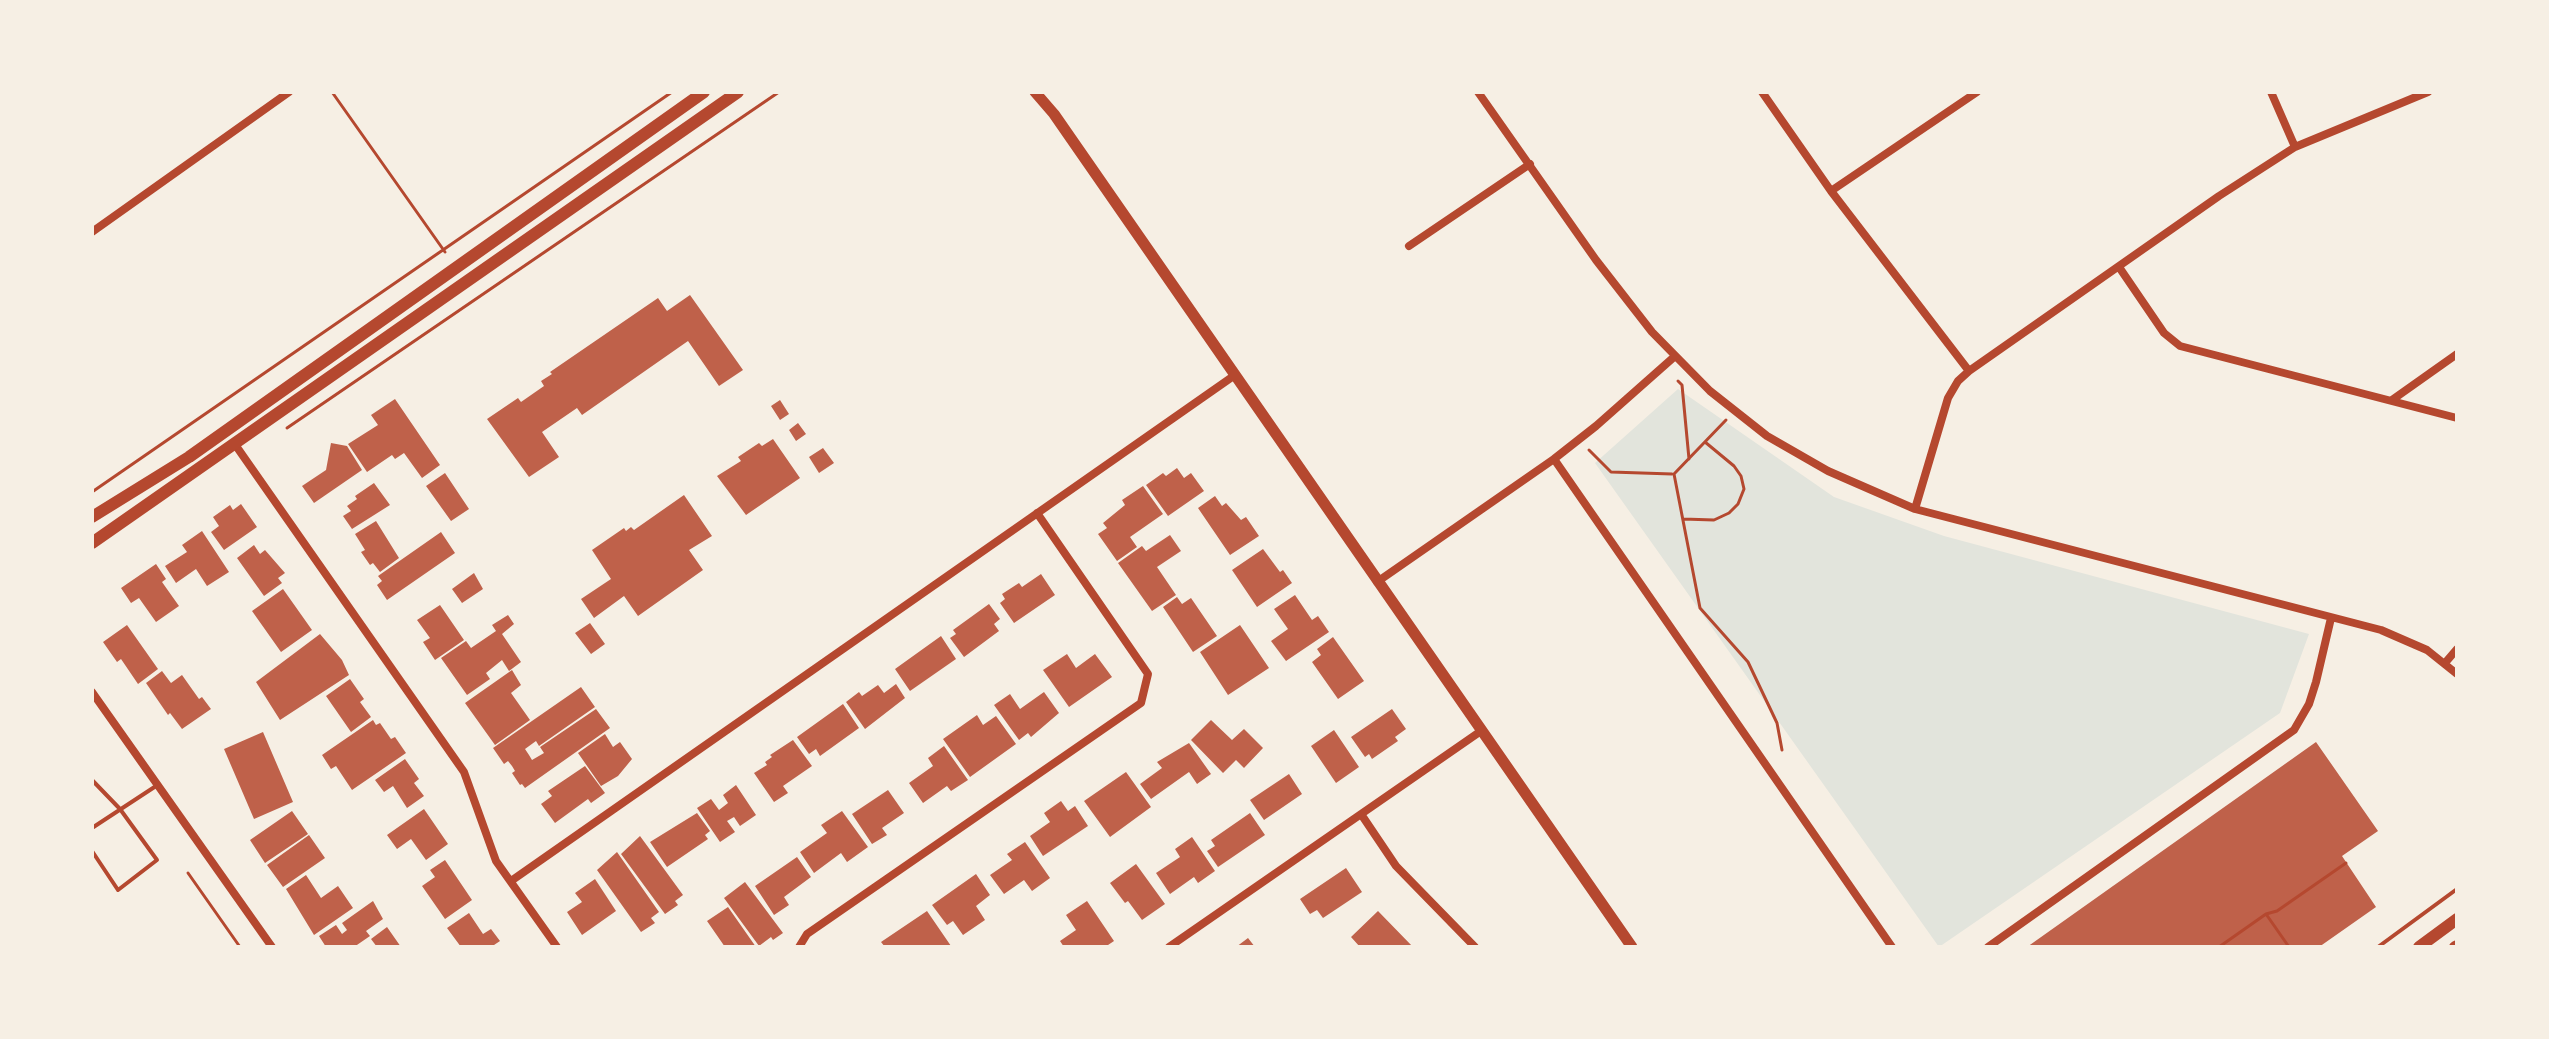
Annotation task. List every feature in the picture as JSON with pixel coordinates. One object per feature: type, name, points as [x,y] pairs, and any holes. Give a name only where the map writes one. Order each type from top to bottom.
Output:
[{"type":"main road","points":[[92,517],[189,457],[704,92]]},
{"type":"main road","points":[[92,543],[738,92]]},
{"type":"main road","points":[[2420,947],[2457,919]]},
{"type":"street","points":[[92,232],[289,92]]},
{"type":"street","points":[[1035,92],[1054,114],[1632,947]]},
{"type":"street","points":[[1478,92],[1622,295],[1674,357],[1710,391],[1767,436],[1828,471],[1915,509],[2399,636],[2427,650],[2457,674]]},
{"type":"street","points":[[1762,92],[1831,191],[1969,371]]},
{"type":"street","points":[[1831,191],[1977,92]]},
{"type":"street","points":[[2271,92],[2295,147]]},
{"type":"street","points":[[1915,509],[1948,398],[1958,381],[1969,371],[2219,196],[2295,147],[2428,92]]},
{"type":"street","points":[[1409,246],[1530,164]]},
{"type":"street","points":[[2119,267],[2164,333],[2180,346],[2457,418]]},
{"type":"street","points":[[2392,400],[2457,354]]},
{"type":"street","points":[[1377,582],[1554,459],[1674,357]]},
{"type":"street","points":[[511,881],[1235,375]]},
{"type":"street","points":[[234,443],[464,772],[496,861],[557,947]]},
{"type":"street","points":[[1554,459],[1892,947]]},
{"type":"street","points":[[799,947],[807,934],[1141,703],[1148,674],[1037,513]]},
{"type":"street","points":[[1988,947],[2294,730],[2309,704],[2331,618]]},
{"type":"street","points":[[2445,663],[2457,649]]},
{"type":"street","points":[[92,692],[272,947]]},
{"type":"street","points":[[1170,947],[1481,731]]},
{"type":"street","points":[[1361,814],[1396,866],[1475,947]]},
{"type":"lane","points":[[92,780],[120,809],[157,860],[118,890],[92,851]]},
{"type":"lane","points":[[92,828],[158,785]]},
{"type":"lane","points":[[2378,947],[2457,889]]},
{"type":"path","points":[[332,92],[457,269]]},
{"type":"path","points":[[92,492],[672,92]]},
{"type":"path","points":[[283,431],[779,92]]},
{"type":"path","points":[[466,282],[477,298]]},
{"type":"path","points":[[1678,381],[1682,385],[1689,459]]},
{"type":"path","points":[[1589,450],[1611,472],[1674,474],[1726,420]]},
{"type":"path","points":[[1683,519],[1714,520],[1729,513],[1738,504],[1744,489],[1741,476],[1734,466],[1705,442]]},
{"type":"path","points":[[1674,474],[1700,608],[1748,662],[1777,723],[1782,750]]},
{"type":"path","points":[[2219,947],[2346,863]]},
{"type":"path","points":[[188,873],[240,947]]},
{"type":"path","points":[[2266,914],[2289,947]]},
{"type":"shaded area","points":[[1678,389],[1834,497],[1944,536],[2309,634],[2280,713],[1939,947],[1595,463]]},
{"type":"building","points":[[690,295],[743,370],[719,386],[688,341],[582,415],[577,408],[542,432],[559,457],[529,477],[487,419],[518,398],[521,402],[544,386],[541,381],[552,374],[550,372],[658,298],[667,311]]},
{"type":"building","points":[[395,399],[440,465],[422,478],[404,453],[395,459],[392,455],[367,472],[348,444],[378,425],[371,415]]},
{"type":"building","points":[[780,400],[789,414],[780,420],[771,406]]},
{"type":"building","points":[[798,423],[806,434],[796,441],[789,430]]},
{"type":"building","points":[[773,439],[800,478],[746,515],[717,476],[741,461],[738,457],[759,443],[762,446]]},
{"type":"building","points":[[331,443],[347,446],[362,470],[314,503],[302,486],[326,470]]},
{"type":"building","points":[[823,448],[834,463],[819,473],[809,457]]},
{"type":"building","points":[[1177,468],[1184,478],[1191,473],[1204,491],[1168,516],[1146,485]]},
{"type":"building","points":[[445,473],[469,509],[451,521],[426,486]]},
{"type":"building","points":[[374,483],[390,505],[352,529],[343,516],[351,511],[347,506],[357,499],[355,496]]},
{"type":"building","points":[[1143,486],[1163,514],[1130,537],[1137,547],[1117,561],[1098,534],[1107,528],[1103,523],[1125,505],[1122,500]]},
{"type":"building","points":[[684,495],[712,536],[689,550],[703,570],[638,616],[624,596],[594,618],[581,599],[611,579],[592,550],[624,528],[626,531],[631,527],[634,530]]},
{"type":"building","points":[[1215,496],[1222,506],[1226,503],[1241,520],[1246,517],[1259,536],[1230,555],[1198,508]]},
{"type":"building","points":[[241,504],[257,527],[224,550],[211,532],[219,526],[213,517],[230,505],[233,510]]},
{"type":"building","points":[[376,521],[399,558],[380,572],[373,563],[370,565],[361,552],[365,550],[355,534]]},
{"type":"building","points":[[202,531],[229,572],[207,586],[196,569],[176,583],[165,566],[187,552],[182,545]]},
{"type":"building","points":[[441,532],[455,553],[387,600],[377,585],[382,581],[378,576]]},
{"type":"building","points":[[1170,535],[1181,551],[1157,567],[1176,595],[1152,611],[1118,563],[1142,546],[1146,551]]},
{"type":"building","points":[[254,545],[260,554],[265,550],[285,573],[278,578],[282,583],[264,596],[237,558]]},
{"type":"building","points":[[1263,549],[1292,583],[1257,607],[1232,570]]},
{"type":"building","points":[[156,564],[166,579],[162,582],[179,606],[156,622],[139,598],[131,603],[121,588]]},
{"type":"building","points":[[474,573],[483,589],[462,603],[452,589]]},
{"type":"building","points":[[1041,574],[1055,595],[1014,623],[1000,603],[1005,599],[1002,594],[1019,583],[1022,587]]},
{"type":"building","points":[[283,589],[312,630],[281,652],[252,611]]},
{"type":"building","points":[[1295,595],[1312,620],[1318,616],[1329,632],[1286,661],[1271,641],[1288,629],[1274,609]]},
{"type":"building","points":[[1177,597],[1182,604],[1191,598],[1217,636],[1193,652],[1163,607]]},
{"type":"building","points":[[989,604],[1000,619],[994,624],[999,631],[964,657],[950,638],[956,634],[953,630]]},
{"type":"building","points":[[440,605],[464,640],[435,660],[423,642],[430,638],[417,620]]},
{"type":"building","points":[[508,615],[514,624],[502,634],[521,662],[509,671],[502,660],[486,673],[490,679],[467,695],[441,658],[466,641],[471,648],[496,631],[492,625]]},
{"type":"building","points":[[590,623],[605,644],[591,654],[575,633]]},
{"type":"building","points":[[127,625],[158,669],[138,684],[121,659],[117,662],[103,642]]},
{"type":"building","points":[[1240,625],[1269,668],[1228,695],[1200,652]]},
{"type":"building","points":[[320,634],[342,660],[349,675],[280,720],[256,682]]},
{"type":"building","points":[[941,636],[956,659],[910,691],[895,669]]},
{"type":"building","points":[[1333,637],[1364,681],[1338,699],[1312,662],[1321,655],[1317,649]]},
{"type":"building","points":[[1067,654],[1076,668],[1095,654],[1112,677],[1069,707],[1043,670]]},
{"type":"building","points":[[512,670],[521,685],[511,693],[530,720],[495,745],[465,703]]},
{"type":"building","points":[[162,671],[171,683],[182,675],[199,699],[202,697],[211,709],[182,729],[146,683]]},
{"type":"building","points":[[350,679],[364,699],[360,702],[371,717],[351,732],[326,696]]},
{"type":"building","points":[[896,684],[905,698],[865,729],[846,702],[859,692],[862,696],[878,685],[884,693]]},
{"type":"building","points":[[581,687],[595,707],[539,746],[536,741],[525,749],[532,760],[544,753],[540,747],[596,709],[610,728],[525,788],[512,773],[515,771],[508,761],[504,764],[493,748]]},
{"type":"building","points":[[1044,692],[1059,713],[1031,737],[1028,733],[1019,740],[994,705],[1010,694],[1020,709]]},
{"type":"building","points":[[843,704],[859,728],[820,756],[816,749],[809,754],[797,737]]},
{"type":"building","points":[[1392,709],[1406,729],[1395,737],[1398,741],[1372,759],[1369,754],[1365,757],[1351,737]]},
{"type":"building","points":[[977,715],[983,725],[996,716],[1016,744],[970,777],[943,739]]},
{"type":"building","points":[[373,720],[376,725],[380,723],[391,739],[395,737],[406,753],[352,790],[336,766],[331,769],[322,755]]},
{"type":"building","points":[[1211,720],[1232,740],[1244,729],[1263,748],[1244,768],[1236,760],[1223,773],[1191,740]]},
{"type":"building","points":[[1334,730],[1359,767],[1336,783],[1311,746]]},
{"type":"building","points":[[263,732],[293,802],[254,819],[224,749]]},
{"type":"building","points":[[605,734],[613,747],[620,742],[632,759],[618,776],[601,786],[578,753]]},
{"type":"building","points":[[793,740],[812,766],[783,786],[788,793],[774,802],[754,773],[767,765],[765,762],[772,757],[770,755]]},
{"type":"building","points":[[2316,742],[2378,831],[2342,856],[2376,907],[2319,947],[2027,947]]},
{"type":"building","points":[[1189,743],[1211,774],[1197,784],[1189,772],[1151,799],[1140,784],[1162,768],[1157,762]]},
{"type":"building","points":[[944,746],[968,780],[951,791],[947,786],[923,803],[909,783],[933,766],[928,758]]},
{"type":"building","points":[[405,759],[419,779],[414,783],[424,796],[407,808],[393,786],[384,792],[375,780]]},
{"type":"building","points":[[585,766],[605,793],[591,803],[588,799],[555,823],[541,804],[552,796],[548,791]]},
{"type":"building","points":[[1126,772],[1151,807],[1110,837],[1084,801]]},
{"type":"building","points":[[1289,774],[1302,794],[1264,820],[1250,800]]},
{"type":"building","points":[[736,785],[756,815],[740,826],[734,817],[727,821],[735,832],[720,842],[697,808],[711,799],[719,810],[728,803],[723,795]]},
{"type":"building","points":[[888,790],[904,813],[882,828],[887,835],[872,844],[852,814]]},
{"type":"building","points":[[1061,801],[1068,811],[1075,806],[1088,826],[1043,856],[1030,836],[1050,822],[1044,813]]},
{"type":"building","points":[[424,809],[448,844],[426,860],[411,839],[397,849],[387,835]]},
{"type":"building","points":[[292,811],[308,834],[265,863],[250,840]]},
{"type":"building","points":[[842,811],[868,847],[847,862],[841,853],[814,873],[800,852],[827,833],[821,825]]},
{"type":"building","points":[[697,813],[710,831],[705,835],[708,839],[667,867],[650,842]]},
{"type":"building","points":[[1250,813],[1265,835],[1218,867],[1207,851],[1215,846],[1211,840]]},
{"type":"building","points":[[309,835],[325,858],[283,887],[267,865]]},
{"type":"building","points":[[640,836],[683,895],[675,901],[678,905],[665,914],[621,854]]},
{"type":"building","points":[[1192,837],[1215,871],[1198,883],[1194,877],[1170,894],[1156,873],[1180,857],[1175,849]]},
{"type":"building","points":[[1025,842],[1050,878],[1032,891],[1024,880],[1004,894],[990,875],[1012,860],[1007,854]]},
{"type":"building","points":[[617,852],[659,912],[651,918],[655,923],[641,932],[597,870]]},
{"type":"building","points":[[797,857],[811,877],[784,897],[789,905],[774,915],[755,886]]},
{"type":"building","points":[[445,860],[472,900],[445,919],[422,886],[435,877],[430,870]]},
{"type":"building","points":[[1136,864],[1165,904],[1142,920],[1110,883]]},
{"type":"building","points":[[1346,868],[1362,892],[1323,918],[1317,910],[1310,914],[1300,899]]},
{"type":"building","points":[[976,874],[990,895],[976,906],[985,920],[963,935],[953,921],[947,925],[932,905]]},
{"type":"building","points":[[306,875],[321,898],[338,886],[353,908],[314,935],[286,889]]},
{"type":"building","points":[[595,879],[616,911],[582,935],[567,912],[582,902],[575,893]]},
{"type":"building","points":[[745,882],[783,933],[759,946],[724,898]]},
{"type":"building","points":[[373,901],[383,919],[366,931],[370,936],[354,947],[326,947],[319,936],[336,925],[342,934],[347,930],[342,923]]},
{"type":"building","points":[[1087,901],[1114,941],[1105,947],[1064,947],[1060,941],[1076,930],[1066,915]]},
{"type":"building","points":[[728,907],[756,947],[725,947],[707,921]]},
{"type":"building","points":[[927,911],[951,946],[885,947],[881,942]]},
{"type":"building","points":[[1378,911],[1413,947],[1360,947],[1351,937]]},
{"type":"building","points":[[469,913],[483,934],[491,929],[500,941],[491,947],[461,947],[447,928]]},
{"type":"building","points":[[387,927],[401,947],[377,947],[371,939]]},
{"type":"building","points":[[1248,938],[1255,947],[1236,947]]}]
